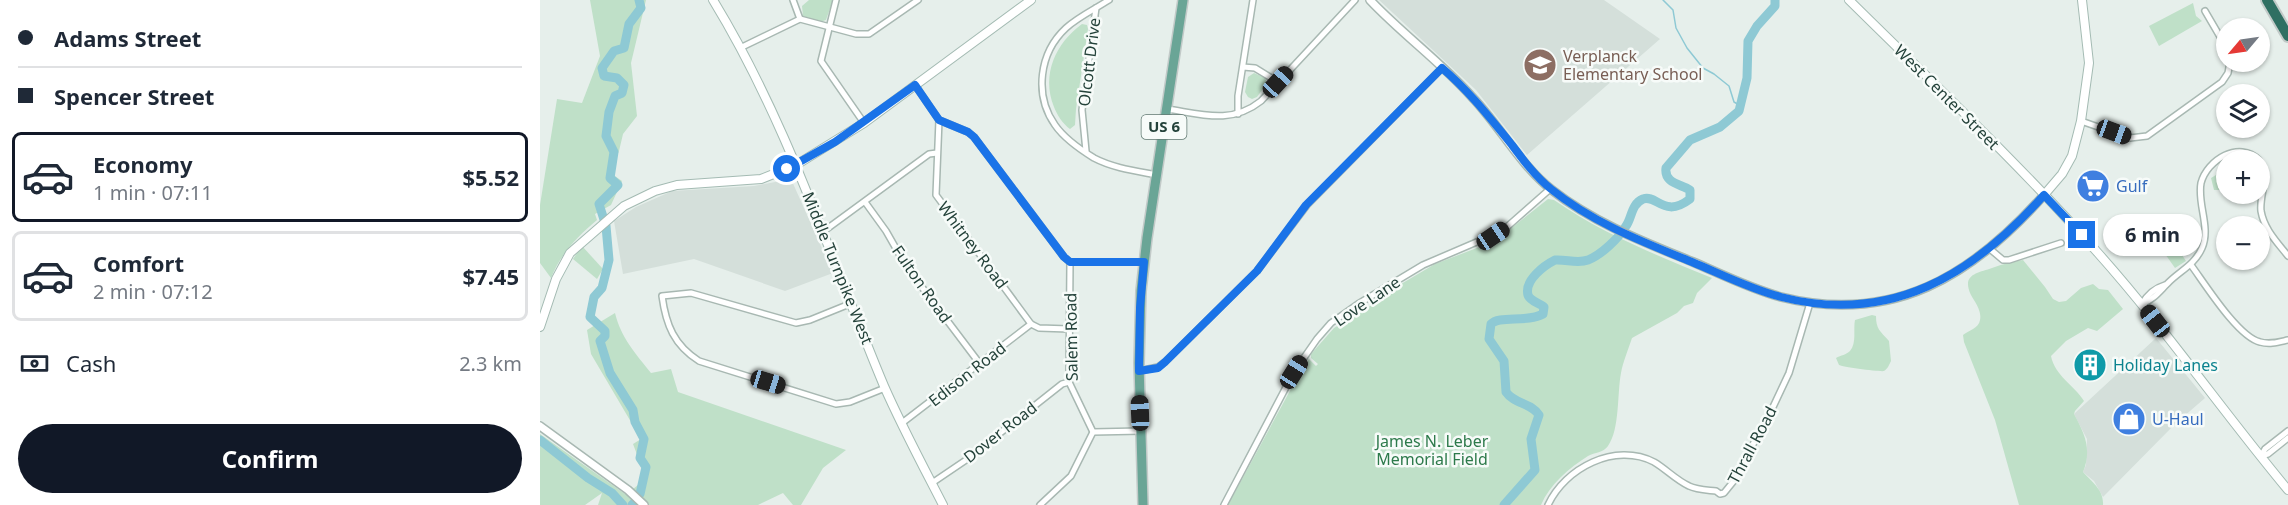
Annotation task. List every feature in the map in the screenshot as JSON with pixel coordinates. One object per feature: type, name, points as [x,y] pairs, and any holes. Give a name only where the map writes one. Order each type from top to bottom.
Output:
[{"type":"highway","points":[[2267,0],[2288,36]]},
{"type":"main road","name":"Middle Turnpike West","points":[[713,0],[740,48],[796,165],[885,388],[943,505]]},
{"type":"main road","points":[[540,327],[562,265],[579,243],[604,221],[638,198],[677,185],[761,178],[796,165],[864,123],[1031,0]]},
{"type":"main road","name":"US 6","points":[[1143,505],[1139,371],[1140,308],[1156,175],[1183,0]]},
{"type":"main road","name":"West Center Street","points":[[1849,0],[2044,195],[2099,254],[2142,304],[2288,490]]},
{"type":"main road","points":[[2044,195],[2066,168],[2077,141],[2081,121],[2089,63],[2082,0]]},
{"type":"street","points":[[800,19],[794,2],[801,0]]},
{"type":"street","points":[[836,0],[821,61],[864,123]]},
{"type":"street","points":[[740,48],[800,19],[828,28],[856,34],[869,34],[918,0]]},
{"type":"street","name":"Olcott Drive","points":[[1109,0],[1066,28],[1056,40],[1046,57],[1042,73],[1044,100],[1055,125],[1086,152],[1107,164],[1156,175]]},
{"type":"street","points":[[1238,114],[1238,96],[1253,0]]},
{"type":"street","points":[[1167,109],[1221,117],[1250,110],[1355,0]]},
{"type":"street","points":[[1370,0],[1474,99],[1533,172],[1550,189],[1576,208],[1629,235],[1779,296],[1810,303],[1859,304],[1906,296],[1953,275],[1990,249],[2044,195]]},
{"type":"street","name":"Olcott Drive","points":[[1086,152],[1082,110],[1096,8]]},
{"type":"street","points":[[2205,11],[2216,30]]},
{"type":"street","points":[[1243,67],[1255,68],[1278,82]]},
{"type":"street","points":[[1139,371],[1158,368],[1257,271],[1306,205],[1442,68]]},
{"type":"street","points":[[2081,121],[2130,138],[2147,136],[2222,82],[2228,72]]},
{"type":"street","points":[[915,85],[939,120],[968,132],[974,137],[1070,262],[1144,262]]},
{"type":"street","name":"Whitney Road","points":[[939,120],[936,195],[1031,324]]},
{"type":"street","points":[[824,231],[929,154],[937,153]]},
{"type":"street","points":[[2142,304],[2163,291],[2165,285],[2191,265],[2204,244],[2201,186],[2205,175],[2216,162]]},
{"type":"street","name":"Love Lane","points":[[1224,505],[1294,372],[1331,323],[1423,265],[1493,236],[1508,226],[1550,189]]},
{"type":"street","name":"Fulton Road","points":[[865,202],[886,231],[906,266],[980,364]]},
{"type":"street","points":[[2262,204],[2266,227],[2288,256]]},
{"type":"street","points":[[1990,249],[2003,260],[2009,260],[2061,243]]},
{"type":"street","name":"Salem Road","points":[[1070,262],[1069,382],[1093,432]]},
{"type":"street","points":[[2191,265],[2245,334],[2259,342],[2274,343],[2288,340]]},
{"type":"street","points":[[852,303],[810,320],[796,323],[691,292],[662,296],[664,314],[670,333],[687,354],[699,361],[836,404],[850,402],[885,388]]},
{"type":"street","name":"Thrall Road","points":[[1548,505],[1557,489],[1575,471],[1587,464],[1609,457],[1640,457],[1653,462],[1690,486],[1724,493],[1737,477],[1789,373],[1810,303]]},
{"type":"street","points":[[1031,324],[1039,328],[1069,329]]},
{"type":"street","name":"Edison Road","points":[[902,423],[1031,324]]},
{"type":"street","name":"Dover Road","points":[[932,483],[966,460],[1062,384],[1069,382]]},
{"type":"street","points":[[540,426],[644,505]]},
{"type":"street","points":[[1040,505],[1071,476],[1093,432],[1141,431]]},
{"type":"street","points":[[2261,456],[2265,449],[2288,431]]},
{"type":"street","points":[[2261,456],[2268,454],[2288,438]]},
{"type":"shaded area","name":"Verplanck Elementary School","points":[[1379,0],[1604,0],[1660,39],[1527,155],[1476,90]]},
{"type":"shaded area","points":[[791,179],[833,273],[785,291],[694,259],[623,274],[614,221],[636,207],[672,191],[754,186]]},
{"type":"shaded area","name":"U-Haul","points":[[2156,338],[2205,398],[2175,424],[2103,497],[2094,481],[2083,472],[2086,465],[2087,439],[2074,414]]},
{"type":"green space","points":[[590,0],[646,0],[631,63],[637,116],[623,134],[619,151],[609,172],[622,181],[611,205],[595,214],[597,220],[570,246],[551,278],[540,263],[540,205],[557,99],[582,103],[600,56]]},
{"type":"green space","points":[[809,0],[833,0],[826,20],[820,22],[803,16],[802,6]]},
{"type":"green space","points":[[2193,3],[2196,16],[2202,21],[2159,46],[2149,26]]},
{"type":"green space","points":[[1082,24],[1087,25],[1088,29],[1075,125],[1070,129],[1060,119],[1054,107],[1050,95],[1050,71],[1058,50]]},
{"type":"green space","points":[[1254,73],[1265,78],[1267,83],[1257,97],[1252,99],[1245,92],[1248,77]]},
{"type":"green space","points":[[2216,175],[2216,190],[2214,190],[2211,178]]},
{"type":"green space","name":"James N. Leber Memorial Field","points":[[1548,199],[1554,200],[1631,244],[1712,278],[1697,293],[1693,303],[1684,306],[1677,313],[1632,338],[1621,373],[1615,430],[1606,448],[1588,456],[1567,471],[1549,490],[1541,505],[1228,505],[1298,376],[1309,359],[1316,366],[1318,364],[1311,358],[1311,354],[1334,328],[1380,300],[1379,297],[1435,264],[1495,241]]},
{"type":"green space","points":[[2174,243],[2186,261],[2175,268],[2163,251]]},
{"type":"green space","points":[[582,246],[603,269],[597,279],[573,259]]},
{"type":"green space","points":[[2023,260],[2053,299],[2059,302],[2066,301],[2081,288],[2093,284],[2099,289],[2108,290],[2123,309],[2097,331],[2088,328],[2066,341],[2051,356],[2056,369],[2084,401],[2074,414],[2086,442],[2087,456],[2083,472],[2102,495],[2103,505],[2019,505],[1995,420],[1964,342],[1963,335],[1978,325],[1980,317],[1978,307],[1968,288],[1972,276],[1981,271]]},
{"type":"green space","points":[[615,313],[625,338],[651,373],[671,369],[678,392],[846,450],[823,468],[801,505],[793,505],[783,493],[758,505],[645,505],[632,490],[646,478],[633,444],[641,439],[591,354],[587,330]]},
{"type":"green space","points":[[1876,316],[1878,327],[1889,341],[1891,361],[1888,367],[1885,371],[1881,371],[1839,365],[1836,358],[1852,348],[1855,320]]},
{"type":"green space","points":[[540,434],[639,505],[598,505],[602,493],[585,505],[540,505]]},
{"type":"waterway","points":[[639,0],[641,8],[629,24],[624,48],[614,51],[602,68],[604,76],[617,78],[624,85],[622,93],[615,96],[609,112],[606,136],[614,152],[610,178],[618,185],[599,204],[606,226],[609,260],[602,288],[594,297],[590,317],[605,331],[605,336],[600,341],[610,373],[633,410],[635,422],[644,439],[640,458],[646,467],[640,494]]},
{"type":"waterway","points":[[1663,0],[1673,10],[1676,28],[1687,48],[1703,68],[1729,86],[1734,102],[1741,106]]},
{"type":"waterway","points":[[1504,505],[1535,470],[1531,439],[1539,415],[1506,392],[1504,361],[1489,339],[1491,324],[1500,320],[1529,318],[1543,314],[1544,307],[1528,295],[1529,284],[1536,274],[1555,260],[1584,261],[1598,254],[1623,231],[1639,201],[1648,198],[1662,205],[1674,207],[1690,199],[1690,190],[1670,180],[1666,168],[1690,140],[1720,127],[1739,111],[1747,78],[1748,41],[1757,26],[1775,6],[1775,0]]},
{"type":"waterway","points":[[540,440],[588,478],[612,493],[623,505]]},
{"type":"waterway","points":[[632,505],[635,502]]},
{"type":"place","name":"Verplanck Elementary School","points":[[1540,65]]},
{"type":"place","name":"Gulf","points":[[2093,186]]},
{"type":"place","name":"Holiday Lanes","points":[[2090,365]]},
{"type":"place","name":"U-Haul","points":[[2129,419]]},
{"type":"route","points":[[787,169],[864,123],[915,85],[939,120],[968,132],[974,137],[1070,262],[1144,262],[1140,308],[1139,371],[1158,368],[1257,271],[1306,205],[1442,68],[1474,99],[1541,181],[1576,208],[1629,235],[1779,296],[1804,302],[1840,305],[1877,302],[1920,291],[1953,275],[1990,249],[2044,195],[2082,235]]}]
